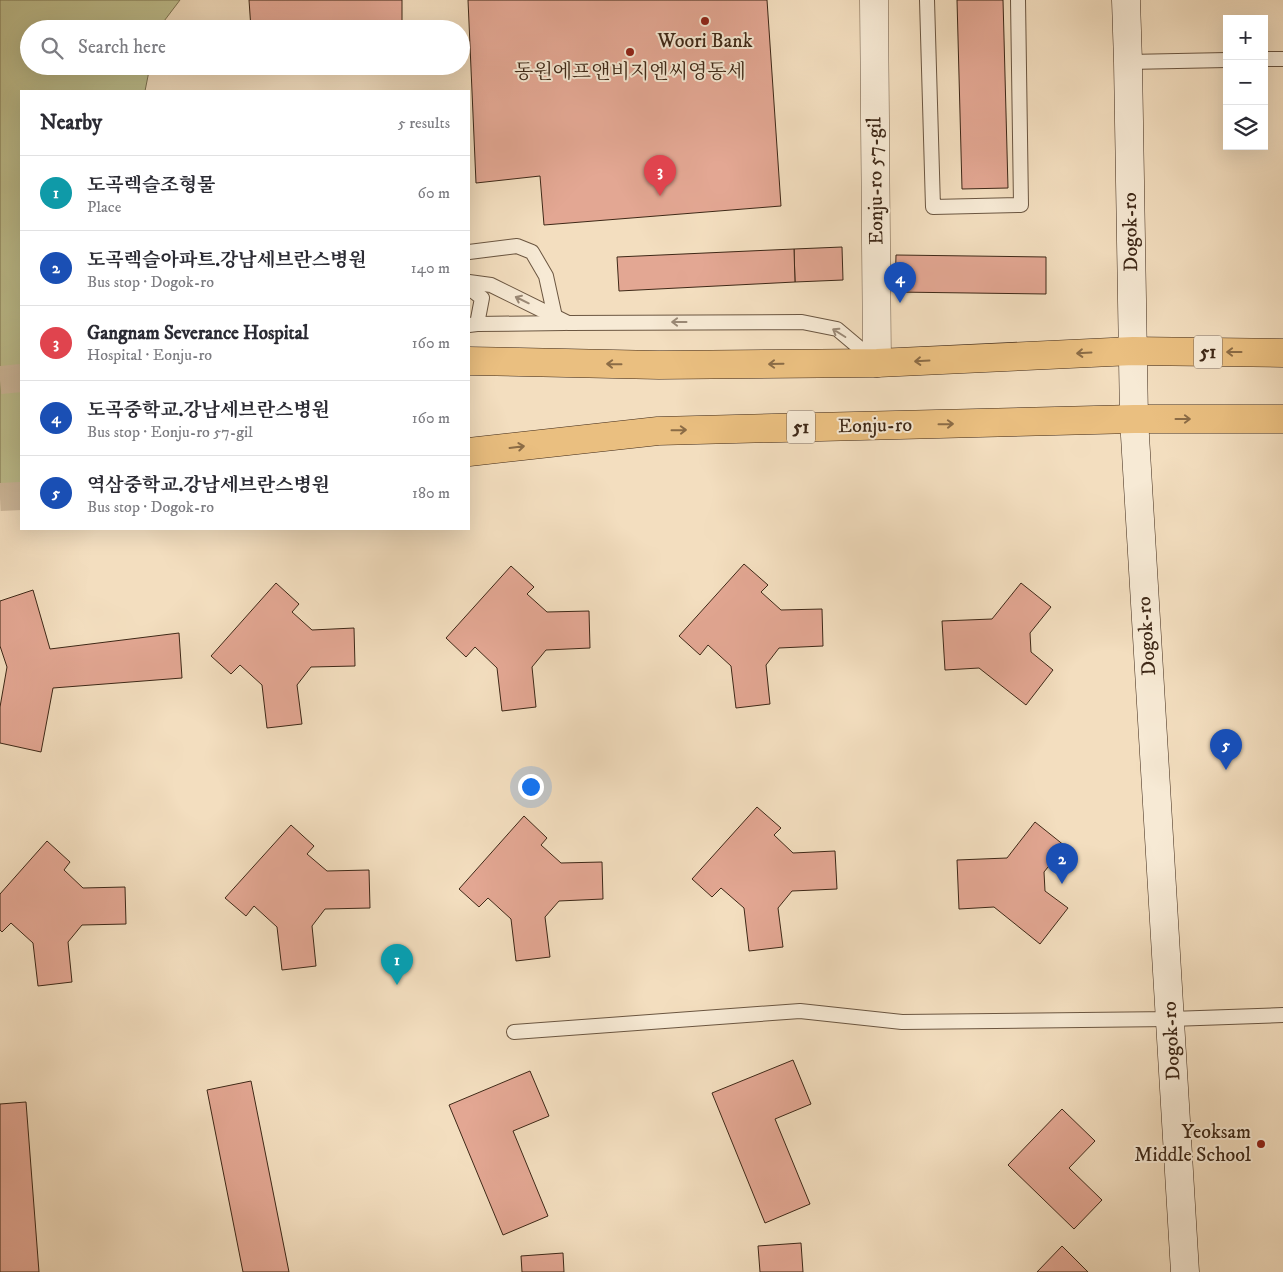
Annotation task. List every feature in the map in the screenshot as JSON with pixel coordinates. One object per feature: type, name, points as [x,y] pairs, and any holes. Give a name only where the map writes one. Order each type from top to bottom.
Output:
[{"type":"main road","name":"Eonju-ro 57-gil","points":[[874,0],[877,363]]},
{"type":"main road","name":"Dogok-ro","points":[[1126,0],[1134,419],[1185,1272]]},
{"type":"main road","name":"51","points":[[470,361],[658,365],[877,363],[1133,351],[1283,353]]},
{"type":"main road","name":"Eonju-ro","points":[[470,452],[658,431],[1134,419],[1283,419]]},
{"type":"lane","points":[[927,0],[933,207],[1021,205],[1018,0]]},
{"type":"lane","points":[[1268,59],[1283,59]]},
{"type":"lane","points":[[1128,62],[1223,60]]},
{"type":"lane","points":[[470,252],[517,246],[532,252],[546,276],[555,316]]},
{"type":"lane","points":[[470,282],[491,285],[568,323]]},
{"type":"lane","points":[[470,289],[482,298],[473,324],[802,322],[837,329],[877,363]]},
{"type":"lane","points":[[514,1032],[800,1011],[902,1022],[1171,1019],[1283,1015]]},
{"type":"green space","points":[[0,0],[180,0],[165,20],[20,20],[20,75],[148,75],[145,90],[20,90],[20,501],[0,496]]},
{"type":"building","points":[[249,0],[402,0],[402,20],[250,20]]},
{"type":"building","points":[[468,0],[767,0],[781,206],[544,225],[540,176],[476,183]]},
{"type":"building","points":[[957,0],[1003,0],[1008,188],[962,189]]},
{"type":"building","points":[[842,247],[843,280],[795,282],[794,249]]},
{"type":"building","points":[[794,249],[795,282],[619,291],[617,257]]},
{"type":"building","points":[[896,255],[1046,257],[1046,294],[895,292]]},
{"type":"building","points":[[744,564],[768,585],[761,592],[781,610],[822,609],[823,646],[779,648],[766,665],[770,704],[736,708],[731,666],[708,645],[700,655],[679,636]]},
{"type":"building","points":[[511,566],[534,587],[527,594],[547,612],[589,611],[590,648],[546,650],[532,667],[536,707],[502,711],[497,668],[475,647],[466,657],[446,638]]},
{"type":"building","points":[[276,583],[299,604],[292,612],[312,630],[354,628],[355,666],[311,667],[297,685],[302,724],[267,728],[262,685],[240,665],[231,674],[211,656]]},
{"type":"building","points":[[1021,583],[1051,607],[1030,633],[1031,652],[1053,670],[1026,705],[979,668],[945,670],[942,621],[992,619]]},
{"type":"building","points":[[33,590],[50,649],[179,633],[182,678],[53,688],[41,752],[0,743],[0,707],[7,667],[0,646],[0,601]]},
{"type":"building","points":[[757,807],[781,828],[774,835],[793,853],[835,851],[837,889],[792,891],[778,908],[783,947],[749,951],[744,908],[721,888],[712,897],[692,879]]},
{"type":"building","points":[[524,816],[547,838],[541,845],[561,863],[602,862],[603,899],[559,901],[545,917],[550,957],[516,961],[511,919],[488,898],[479,907],[459,889]]},
{"type":"building","points":[[1035,822],[1065,846],[1044,872],[1045,891],[1068,908],[1040,944],[994,907],[959,909],[957,860],[1007,858]]},
{"type":"building","points":[[291,825],[314,846],[307,854],[327,871],[369,870],[370,908],[325,909],[312,926],[316,966],[282,970],[277,927],[254,906],[246,916],[225,898]]},
{"type":"building","points":[[47,841],[70,862],[64,870],[83,888],[125,887],[126,924],[82,925],[68,942],[72,982],[38,986],[33,943],[11,923],[2,932],[0,930],[0,894]]},
{"type":"building","points":[[793,1060],[811,1104],[775,1119],[810,1204],[765,1223],[712,1093]]},
{"type":"building","points":[[530,1071],[549,1116],[513,1131],[548,1216],[503,1235],[449,1105]]},
{"type":"building","points":[[251,1081],[289,1272],[243,1272],[207,1090]]},
{"type":"building","points":[[26,1102],[39,1272],[0,1272],[0,1104]]},
{"type":"building","points":[[1062,1109],[1095,1141],[1069,1168],[1102,1200],[1074,1229],[1008,1165]]},
{"type":"building","points":[[801,1243],[803,1272],[760,1272],[758,1246]]},
{"type":"building","points":[[1062,1246],[1088,1272],[1037,1272]]},
{"type":"building","points":[[563,1253],[564,1272],[522,1272],[521,1256]]},
{"type":"tunnel","points":[[0,380],[20,378]]},
{"type":"tunnel","points":[[0,497],[20,496]]},
{"type":"place","name":"Woori Bank","points":[[705,21]]},
{"type":"place","name":"동원에프앤비지엔씨영동세","points":[[630,52]]},
{"type":"place","name":"Gangnam Severance Hospital","points":[[660,196]]},
{"type":"place","name":"도곡중학교.강남세브란스병원","points":[[900,303]]},
{"type":"place","name":"역삼중학교.강남세브란스병원","points":[[1226,770]]},
{"type":"place","name":"도곡렉슬아파트.강남세브란스병원","points":[[1062,884]]},
{"type":"place","name":"도곡렉슬조형물","points":[[397,985]]},
{"type":"place","name":"Yeoksam Middle School","points":[[1261,1144]]}]
